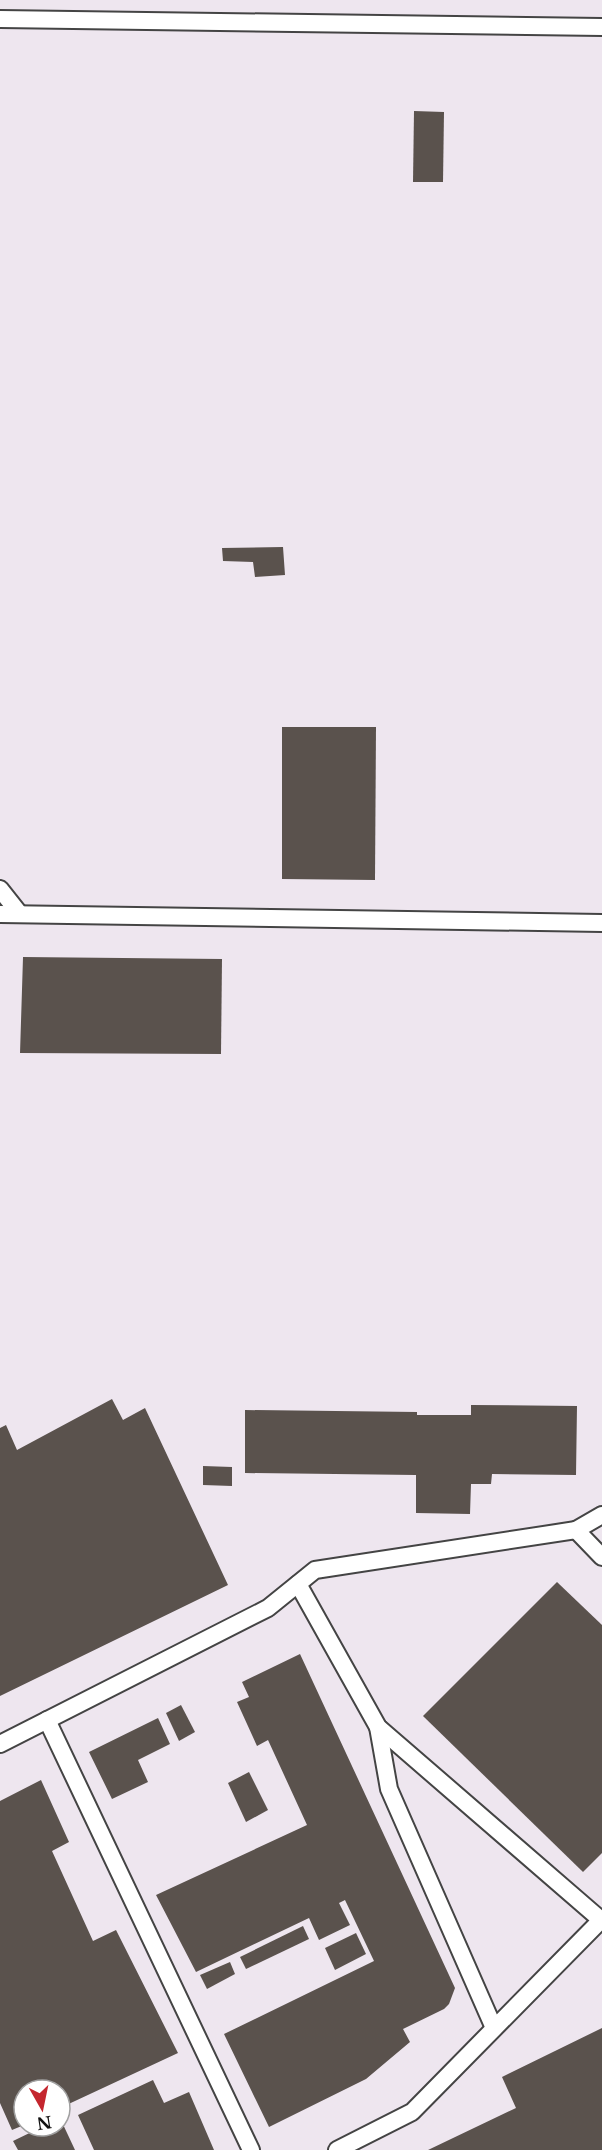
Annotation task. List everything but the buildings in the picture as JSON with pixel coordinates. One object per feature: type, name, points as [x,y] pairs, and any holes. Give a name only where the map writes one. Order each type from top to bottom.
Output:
[{"type":"lane","points":[[0,19],[602,27]]},
{"type":"lane","points":[[0,889],[19,913]]},
{"type":"lane","points":[[0,914],[602,923]]},
{"type":"lane","points":[[0,1744],[268,1608],[315,1570],[576,1530],[602,1515]]},
{"type":"lane","points":[[576,1530],[602,1557]]},
{"type":"lane","points":[[298,1584],[378,1727],[389,1789],[494,2028]]},
{"type":"lane","points":[[47,1720],[252,2150]]},
{"type":"lane","points":[[337,2150],[412,2112],[601,1920],[378,1727]]},
{"type":"shaded area","points":[[0,0],[602,0],[602,2150],[0,2150]]}]
